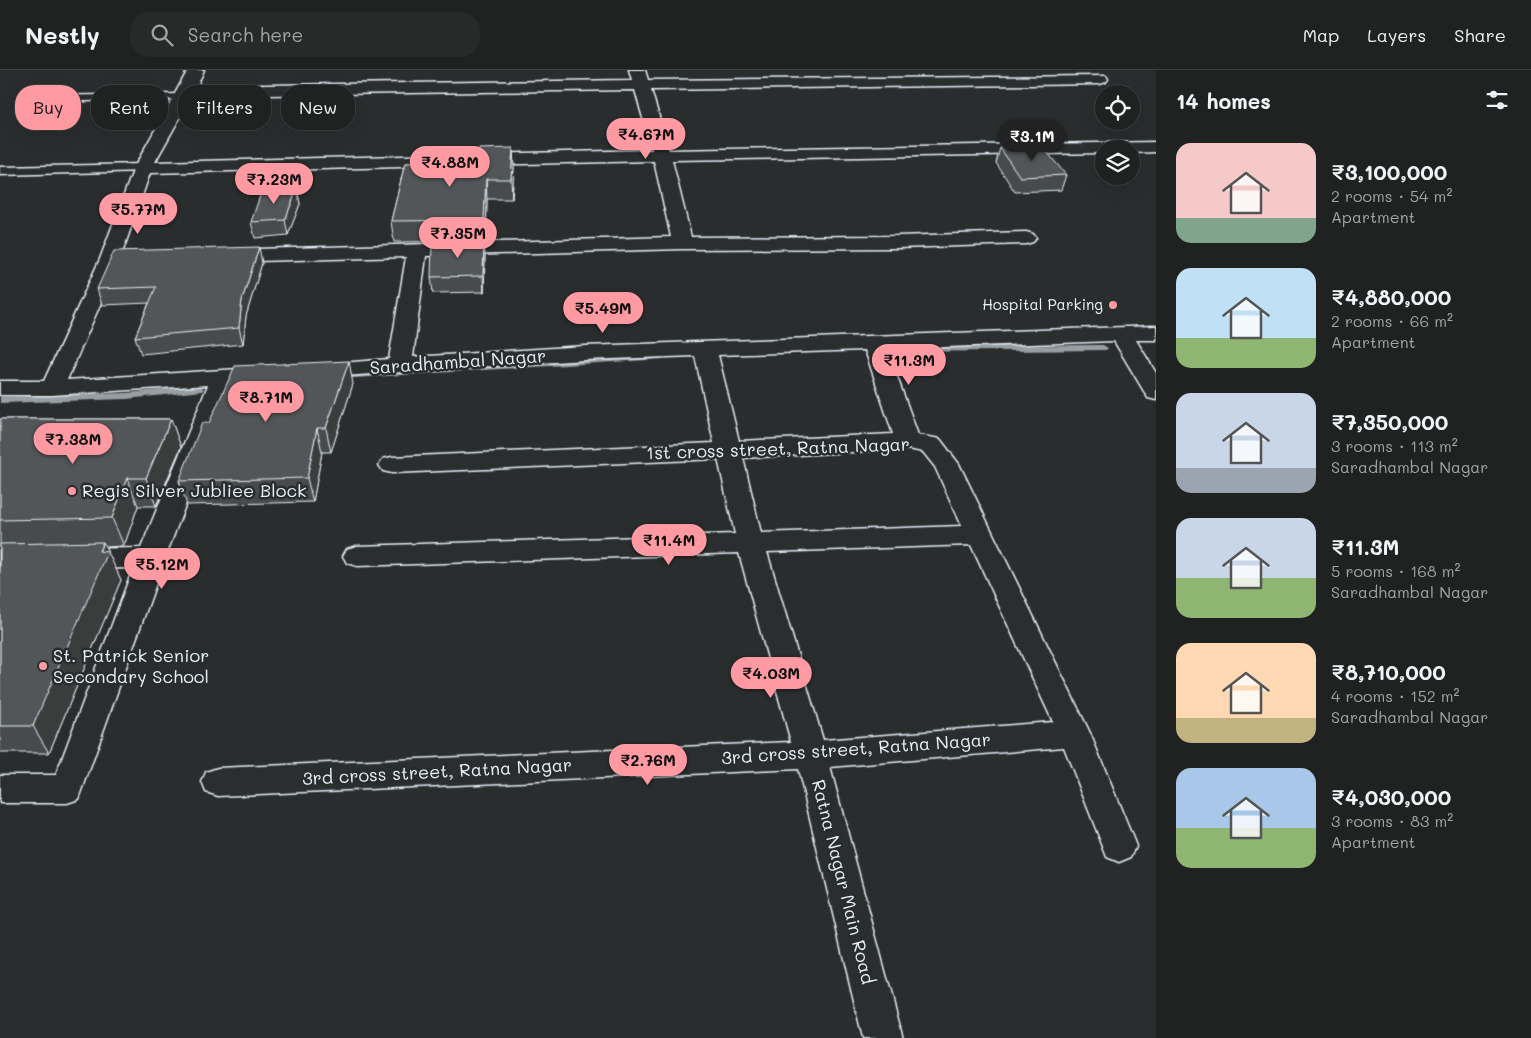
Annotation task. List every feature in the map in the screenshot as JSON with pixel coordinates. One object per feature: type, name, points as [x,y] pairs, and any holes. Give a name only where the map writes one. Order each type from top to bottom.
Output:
[{"type":"street","points":[[189,85],[196,70]]},
{"type":"street","points":[[271,91],[640,78],[888,76],[1100,79]]},
{"type":"street","points":[[640,78],[662,156],[682,243]]},
{"type":"street","points":[[52,388],[120,259],[143,168],[178,106]]},
{"type":"street","points":[[143,168],[1156,147]]},
{"type":"street","points":[[209,257],[682,243],[897,242],[1026,238]]},
{"type":"street","points":[[400,365],[417,250]]},
{"type":"street","name":"Saradhambal Nagar","points":[[0,388],[52,388],[585,353],[1156,333]]},
{"type":"street","points":[[1121,334],[1156,393]]},
{"type":"street","points":[[874,343],[908,441]]},
{"type":"street","name":"Ratna Nagar Main Road","points":[[705,349],[750,542],[811,755],[883,1038]]},
{"type":"street","points":[[0,789],[67,790],[151,558],[223,377]]},
{"type":"street","name":"1st cross street, Ratna Nagar","points":[[392,464],[908,441],[931,446],[946,464],[1074,733],[1119,846]]},
{"type":"street","points":[[357,556],[980,535]]},
{"type":"street","points":[[0,560],[151,558]]},
{"type":"street","name":"3rd cross street, Ratna Nagar","points":[[218,782],[811,755],[1074,733]]},
{"type":"lane","points":[[81,97],[178,94]]},
{"type":"lane","points":[[0,171],[143,168]]},
{"type":"building","points":[[1042,146],[1066,175],[1020,177],[1000,148]]},
{"type":"building","points":[[513,148],[511,179],[486,179],[484,220],[391,221],[405,163],[478,163],[479,149]]},
{"type":"building","points":[[297,189],[285,220],[251,222],[262,190]]},
{"type":"building","points":[[484,241],[483,276],[431,277],[432,242]]},
{"type":"building","points":[[259,247],[242,300],[239,328],[135,337],[156,287],[97,289],[114,251]]},
{"type":"building","points":[[349,361],[326,428],[317,428],[307,478],[179,481],[202,423],[209,423],[235,366]]},
{"type":"building","name":"Regis Silver Jubliee Block","points":[[0,419],[171,419],[146,478],[127,478],[112,518],[0,520]]},
{"type":"building","name":"St. Patrick Senior Secondary School","points":[[103,542],[99,551],[108,552],[33,726],[0,726],[0,544]]},
{"type":"waterway","points":[[892,349],[1103,348]]},
{"type":"waterway","points":[[338,376],[659,357]]},
{"type":"waterway","points":[[0,400],[127,396],[199,389]]},
{"type":"place","name":"Hospital Parking","points":[[1113,305]]},
{"type":"place","name":"Regis Silver Jubliee Block","points":[[72,491]]},
{"type":"place","name":"St. Patrick Senior Secondary School","points":[[43,666]]}]
